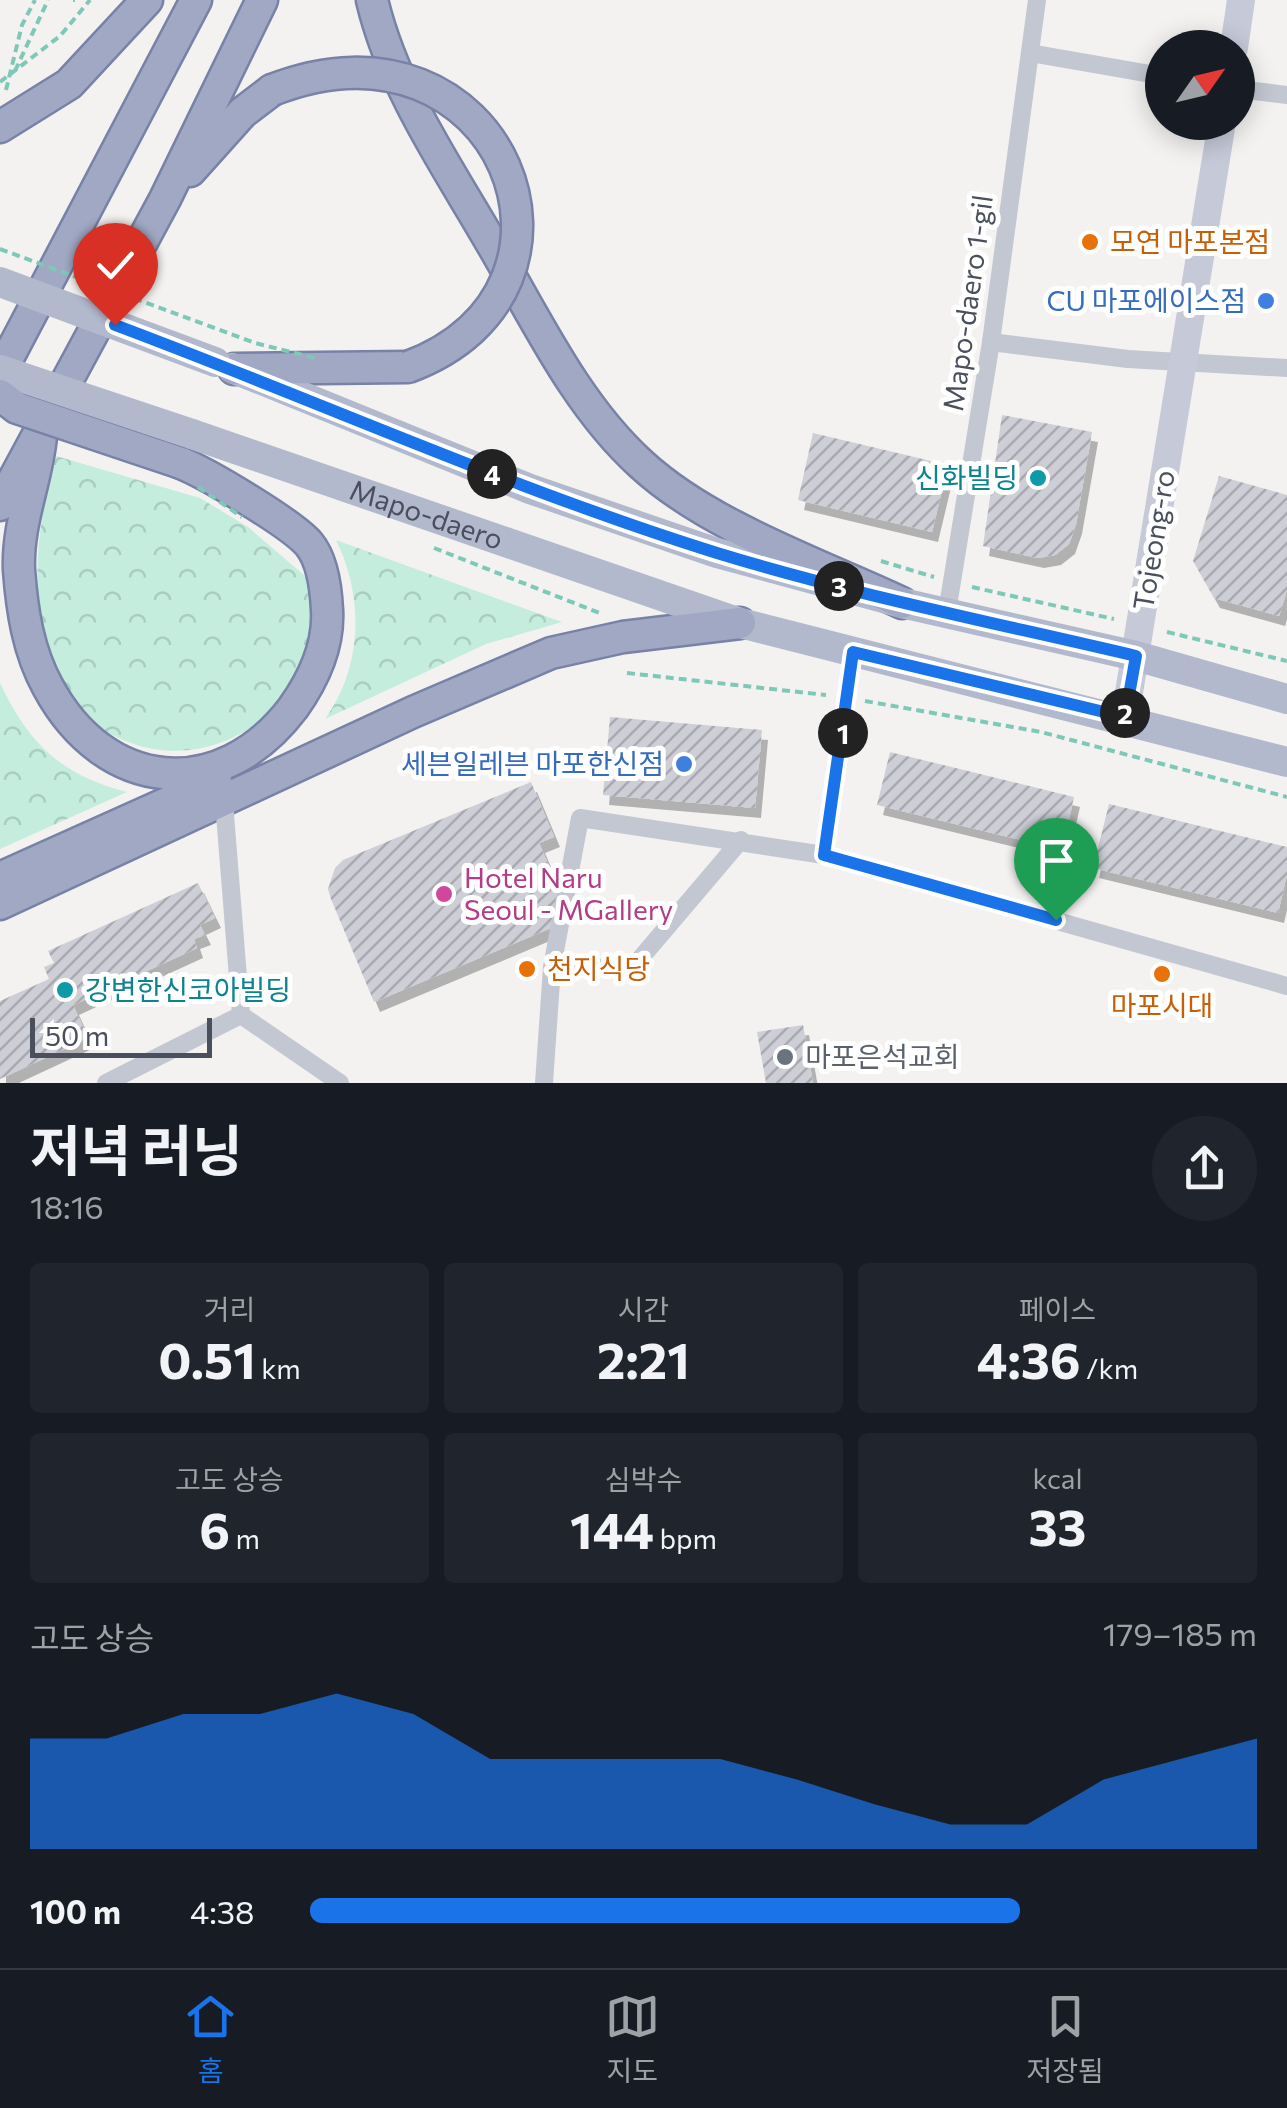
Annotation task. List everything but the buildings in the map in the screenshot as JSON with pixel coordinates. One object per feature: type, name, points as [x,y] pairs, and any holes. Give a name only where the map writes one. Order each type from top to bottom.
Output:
[{"type":"highway","points":[[0,371],[196,0]]},
{"type":"highway","points":[[0,505],[41,436],[165,199],[262,0]]},
{"type":"highway","points":[[372,0],[402,89],[560,362],[609,430],[641,465],[724,520],[902,603]]},
{"type":"highway","points":[[0,126],[69,84],[139,11]]},
{"type":"highway","points":[[165,199],[242,113],[272,90],[310,71],[342,66],[405,69],[434,78],[473,105],[508,158],[516,194],[516,226],[498,291],[458,343],[408,367],[225,366]]},
{"type":"highway","points":[[0,395],[17,408],[207,474],[309,544],[321,568],[328,620],[313,677],[277,728],[233,761],[183,775],[124,764],[95,747],[48,688],[30,648],[19,565],[21,526],[41,436]]},
{"type":"highway","points":[[0,904],[413,712],[550,653],[623,638],[740,623]]},
{"type":"highway","points":[[0,878],[310,741],[413,712]]},
{"type":"main road","points":[[1237,30],[1241,0]]},
{"type":"main road","name":"Tojeong-ro","points":[[1125,717],[1219,140]]},
{"type":"main road","points":[[0,282],[225,366],[530,490],[718,553],[902,603],[1136,656],[1287,699]]},
{"type":"main road","name":"Mapo-daero","points":[[0,371],[740,623],[1125,717],[1287,762]]},
{"type":"street","name":"Mapo-daero 1-gil","points":[[947,612],[990,342],[1037,0]]},
{"type":"street","points":[[1030,53],[1145,73]]},
{"type":"street","points":[[1255,91],[1287,95]]},
{"type":"street","points":[[990,342],[1182,362],[1287,368]]},
{"type":"street","points":[[824,855],[853,652]]},
{"type":"street","points":[[224,802],[240,1015]]},
{"type":"street","points":[[544,1083],[553,960],[580,818],[824,855],[1287,986]]},
{"type":"street","points":[[553,960],[628,973],[741,840]]},
{"type":"street","points":[[106,1083],[240,1015]]},
{"type":"street","points":[[240,1015],[340,1083]]},
{"type":"path","points":[[12,76],[22,26],[34,0]]},
{"type":"path","points":[[0,101],[48,0]]},
{"type":"path","points":[[0,82],[60,36],[90,0]]},
{"type":"path","points":[[0,248],[255,343],[315,358]]},
{"type":"path","points":[[428,546],[618,620]]},
{"type":"path","points":[[627,673],[848,698],[1041,732],[1287,796]]},
{"type":"green space","points":[[56,456],[200,498],[248,527],[311,581],[315,623],[311,649],[299,677],[260,721],[209,746],[181,751],[152,749],[102,730],[73,706],[46,650],[40,617],[38,550]]},
{"type":"green space","points":[[336,540],[562,622],[486,644],[325,719],[347,677],[355,631],[351,585]]},
{"type":"green space","points":[[0,683],[23,723],[50,754],[83,776],[127,792],[0,849]]},
{"type":"place","name":"모연 마포본점","points":[[1090,242]]},
{"type":"place","name":"CU 마포에이스점","points":[[1266,301]]},
{"type":"place","name":"신화빌딩","points":[[1038,478]]},
{"type":"place","name":"세븐일레븐 마포한신점","points":[[684,764]]},
{"type":"place","name":"Hotel Naru Seoul - MGallery","points":[[444,894]]},
{"type":"place","name":"천지식당","points":[[527,969]]},
{"type":"place","name":"마포시대","points":[[1162,974]]},
{"type":"place","name":"강변한신코아빌딩","points":[[65,990]]},
{"type":"place","name":"마포은석교회","points":[[785,1057]]},
{"type":"route","points":[[115,325],[234,369],[530,490],[718,553],[902,603],[1136,656],[1125,717],[853,652],[824,855],[1056,920]]}]
